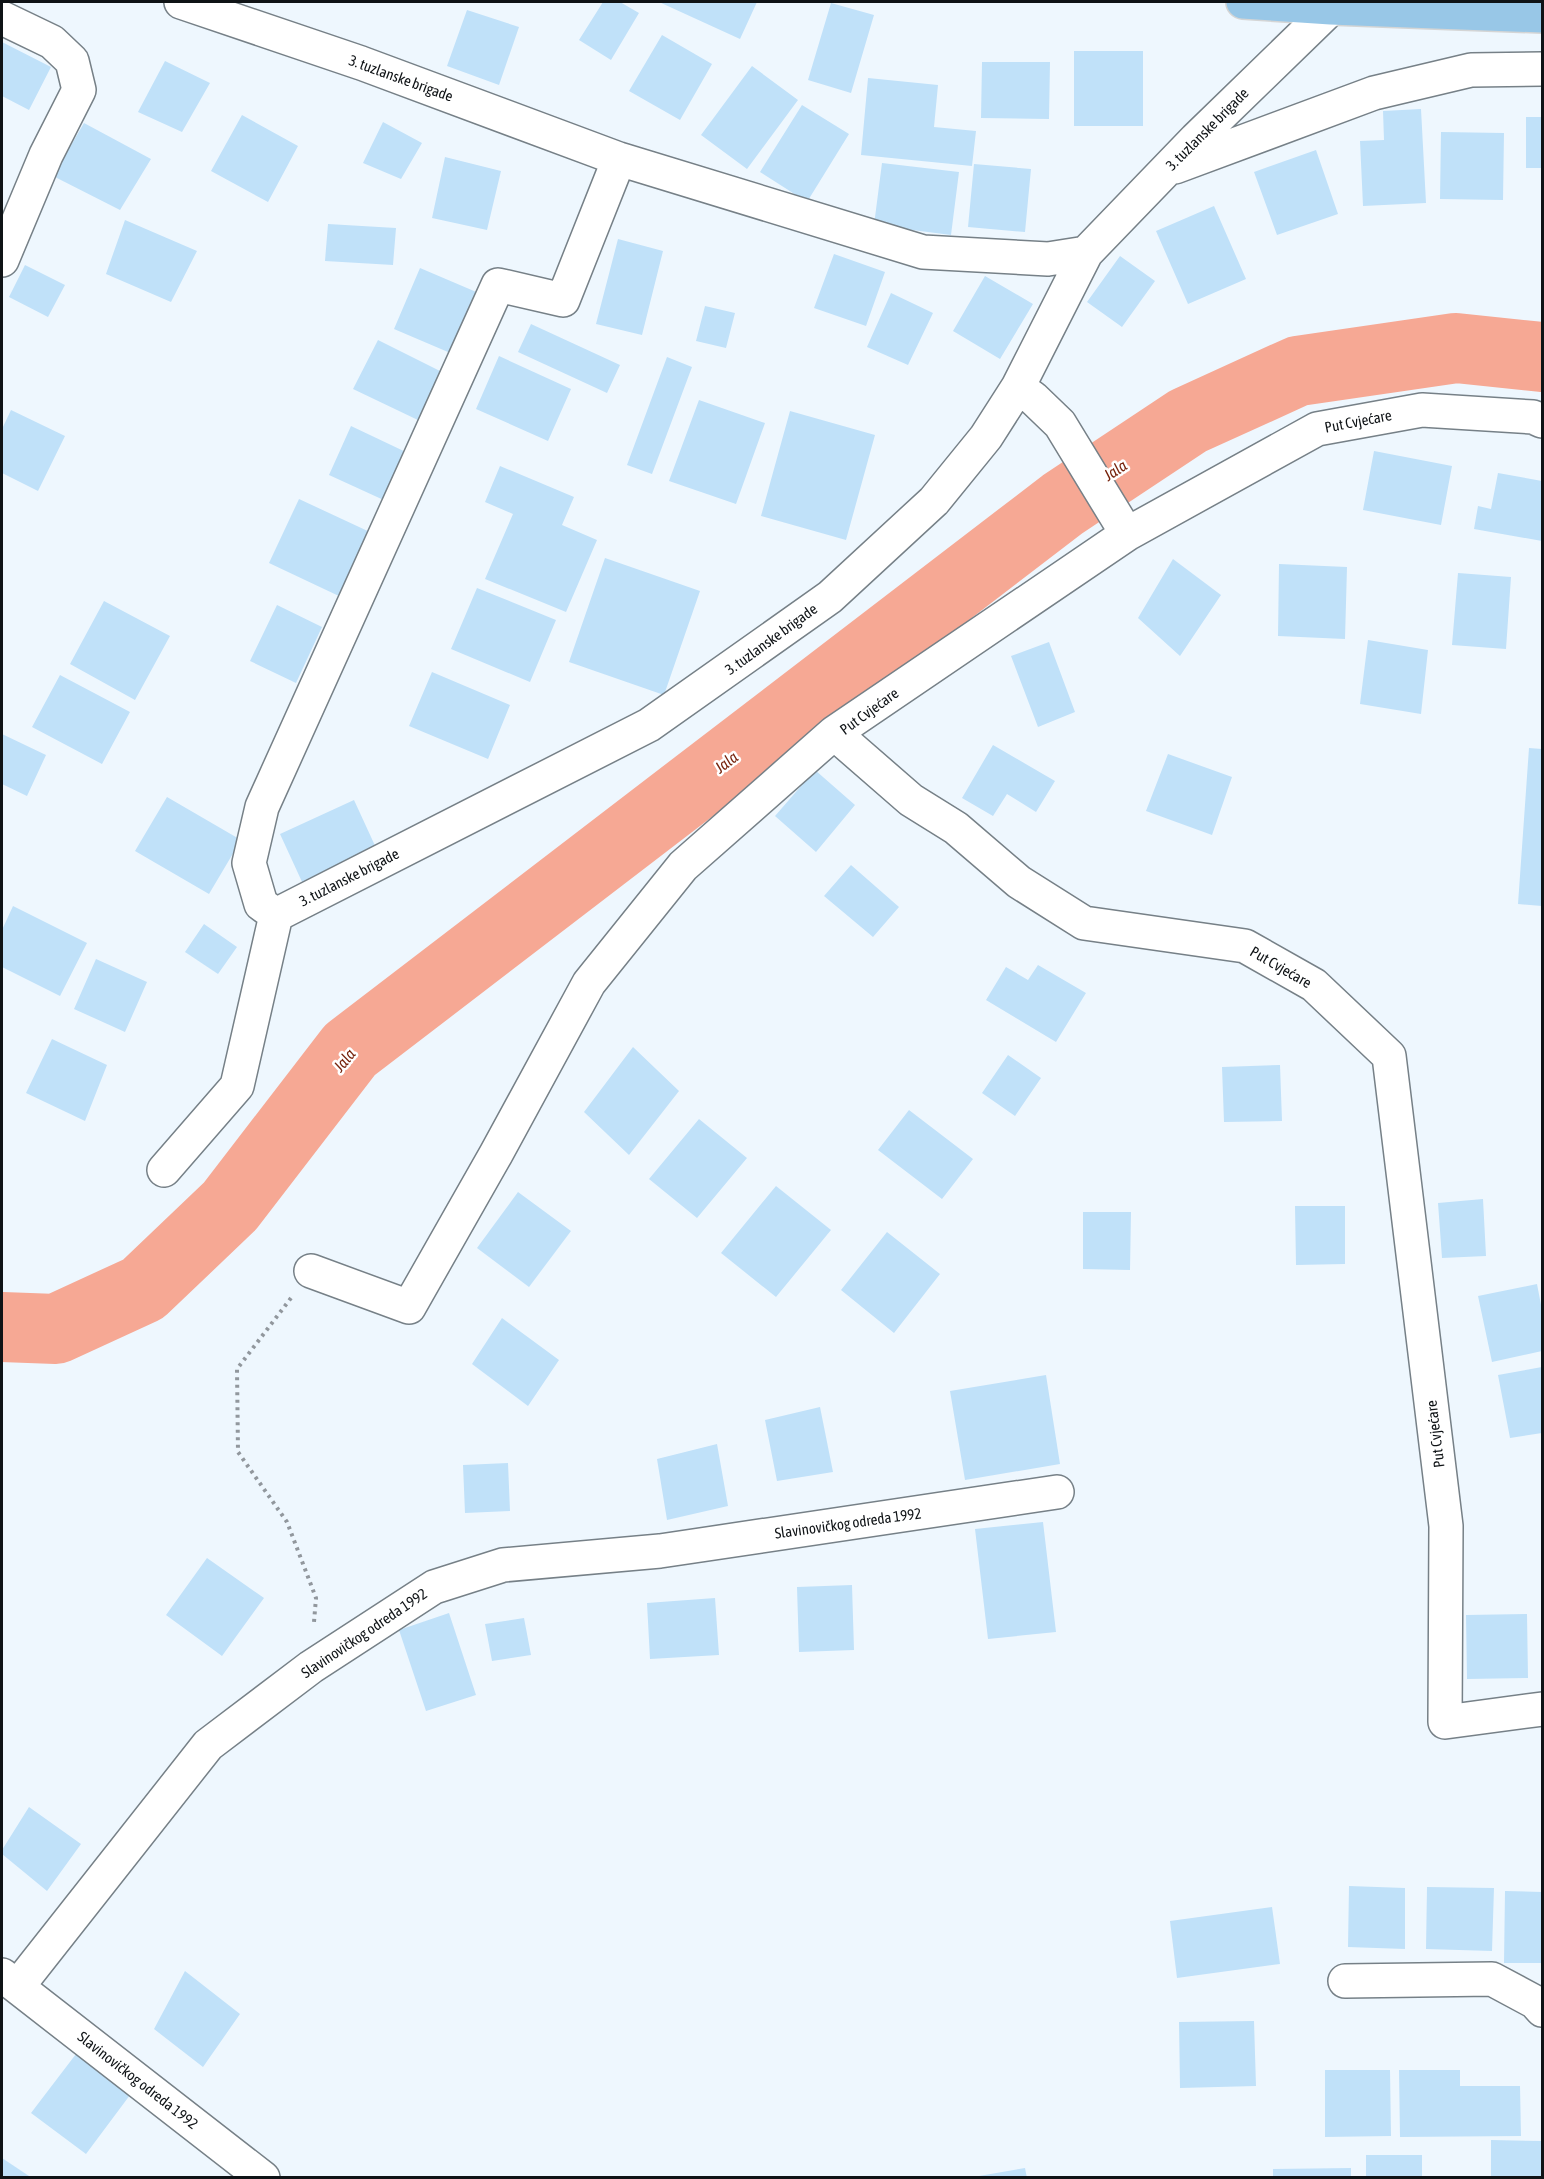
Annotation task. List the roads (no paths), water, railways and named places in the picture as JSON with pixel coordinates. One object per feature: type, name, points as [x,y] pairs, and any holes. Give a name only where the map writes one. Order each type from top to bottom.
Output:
[{"type":"main road","points":[[1243,2],[1331,8],[1542,16]]},
{"type":"street","name":"3. tuzlanske brigade","points":[[181,2],[361,63],[619,159],[923,252],[1048,259],[1086,253]]},
{"type":"street","name":"3. tuzlanske brigade","points":[[276,915],[649,725],[830,597],[934,501],[986,437],[1018,387],[1086,253],[1165,171],[1331,8]]},
{"type":"street","points":[[2,18],[52,42],[72,61],[79,90],[46,155],[2,260]]},
{"type":"street","points":[[1165,171],[1374,93],[1472,70],[1542,69]]},
{"type":"street","points":[[164,1170],[237,1086],[276,915],[261,904],[249,863],[262,807],[498,285],[563,300],[619,159]]},
{"type":"street","points":[[1018,387],[1034,398],[1059,424],[1122,525]]},
{"type":"street","name":"Put Cvjećare","points":[[1542,421],[1533,417],[1422,410],[1317,429],[1122,525],[834,733],[911,800],[956,828],[1019,882],[1084,923],[1245,946],[1314,985],[1389,1056],[1446,1526],[1444,1722],[1542,1709]]},
{"type":"street","points":[[311,1271],[409,1306],[496,1154],[588,984],[683,867],[834,733]]},
{"type":"street","name":"Slavinovičkog odreda 1992","points":[[260,2176],[10,1981],[208,1745],[311,1667],[434,1587],[503,1565],[660,1551],[1057,1492]]},
{"type":"street","points":[[1345,1981],[1492,1979],[1535,2002],[1542,2010]]},
{"type":"waterway","name":"Jala","points":[[2,1327],[56,1329],[143,1289],[230,1206],[350,1050],[1063,504],[1188,421],[1298,371],[1456,348],[1542,357]]}]
